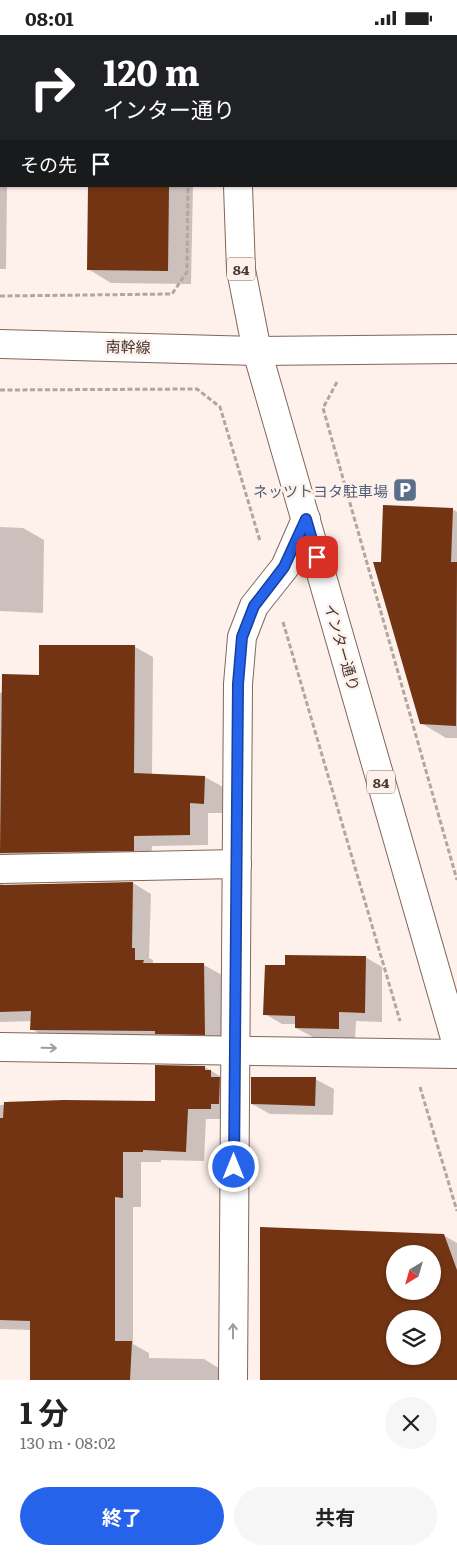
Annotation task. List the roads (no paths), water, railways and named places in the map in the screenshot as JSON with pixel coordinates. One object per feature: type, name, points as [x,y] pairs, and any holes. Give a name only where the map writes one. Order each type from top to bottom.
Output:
[{"type":"street","name":"インター通り","points":[[238,187],[241,271],[257,351],[457,1045]]},
{"type":"street","name":"南幹線","points":[[0,344],[257,351],[457,349]]},
{"type":"street","points":[[233,1380],[238,684],[242,637],[254,606],[284,567],[306,519]]},
{"type":"street","points":[[0,869],[237,865]]},
{"type":"street","points":[[0,1047],[457,1055]]},
{"type":"place","name":"ネッツトヨタ駐車場","points":[[405,490]]}]
